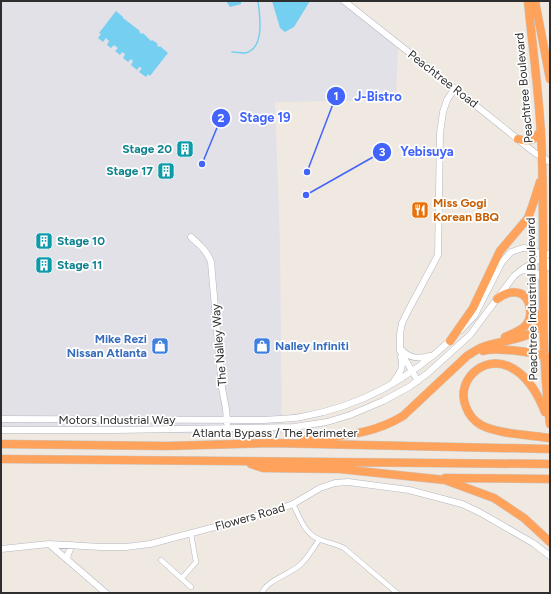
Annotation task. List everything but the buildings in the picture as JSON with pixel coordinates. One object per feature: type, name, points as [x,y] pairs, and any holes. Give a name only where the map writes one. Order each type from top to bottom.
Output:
[{"type":"highway","name":"Peachtree Boulevard","points":[[528,1],[541,130],[546,160],[542,174]]},
{"type":"highway","name":"Peachtree Boulevard","points":[[535,1],[550,79]]},
{"type":"highway","points":[[518,139],[527,141],[532,140],[541,130]]},
{"type":"highway","points":[[450,341],[473,308],[500,251],[528,218],[534,204],[542,174]]},
{"type":"highway","name":"Peachtree Industrial Boulevard","points":[[542,174],[547,255],[543,282],[543,303],[547,358],[546,391],[550,424]]},
{"type":"highway","points":[[271,444],[353,435],[376,430],[403,416],[467,356],[526,326],[530,320],[531,312],[529,303],[524,295],[513,293],[503,295],[497,299]]},
{"type":"highway","points":[[484,347],[523,336],[534,331],[539,322],[543,303]]},
{"type":"highway","points":[[456,367],[472,356],[486,350],[502,350],[547,358]]},
{"type":"highway","points":[[550,424],[538,394],[518,371],[509,366],[496,363],[487,364],[476,370],[467,381],[464,391],[465,406],[471,417],[478,423],[486,428],[550,438]]},
{"type":"highway","name":"Atlanta Bypass / The Perimeter","points":[[1,444],[166,446],[271,444],[550,449]]},
{"type":"highway","points":[[1,459],[550,464]]},
{"type":"highway","points":[[244,461],[263,468],[340,469],[445,480],[494,498],[524,518],[550,542]]},
{"type":"highway","points":[[431,478],[550,479]]},
{"type":"street","name":"Peachtree Road","points":[[344,1],[546,160]]},
{"type":"street","points":[[390,385],[400,374],[402,361],[400,334],[402,323],[438,255],[440,133],[443,112],[447,100],[455,88]]},
{"type":"street","name":"The Nalley Way","points":[[191,237],[203,247],[212,262],[222,388],[226,410],[227,429]]},
{"type":"street","name":"Motors Industrial Way","points":[[1,419],[262,420],[304,416],[325,412],[373,395],[412,372],[450,341],[475,315],[507,255],[516,249],[528,248],[547,255]]},
{"type":"street","name":"Motors Industrial Way","points":[[547,255],[547,261],[550,268]]},
{"type":"street","name":"Motors Industrial Way","points":[[1,430],[227,429],[294,427],[327,422],[350,416],[382,402],[418,381],[447,358],[466,340],[481,322],[510,280],[518,272],[547,255]]},
{"type":"street","points":[[518,272],[525,270],[534,271],[541,277],[543,282]]},
{"type":"street","points":[[400,349],[404,353],[414,358],[432,356]]},
{"type":"street","points":[[400,349],[418,381]]},
{"type":"street","name":"Flowers Road","points":[[1,549],[49,544],[101,547],[150,544],[272,512],[293,504],[320,488],[340,482],[358,482],[409,490],[462,504],[533,542],[550,556]]},
{"type":"street","points":[[293,504],[308,533],[319,540],[336,544],[344,548],[397,593]]},
{"type":"street","points":[[182,578],[196,562],[191,534]]},
{"type":"street","points":[[262,593],[268,585],[300,565],[319,540]]},
{"type":"street","points":[[49,544],[106,593]]},
{"type":"street","points":[[67,560],[72,545]]},
{"type":"street","points":[[161,560],[191,587]]},
{"type":"shaded area","points":[[1,1],[341,1],[398,46],[396,100],[275,102],[280,243],[282,434],[262,437],[113,430],[1,432]]},
{"type":"water","points":[[226,1],[241,1],[241,4],[230,7]]},
{"type":"water","points":[[272,1],[310,1],[294,27],[285,32],[280,28]]},
{"type":"water","points":[[116,11],[140,31],[139,32],[142,34],[143,33],[151,41],[152,40],[158,44],[157,46],[160,46],[168,53],[150,76],[148,74],[146,77],[139,72],[142,68],[139,67],[137,70],[131,65],[133,61],[131,59],[128,62],[123,58],[125,54],[122,52],[120,55],[115,51],[118,48],[114,45],[111,48],[107,45],[109,41],[106,38],[103,42],[98,38],[101,34],[99,33]]},
{"type":"waterway","points":[[232,52],[245,53],[256,45],[260,31],[258,1]]},
{"type":"place","name":"Stage 20","points":[[185,149]]},
{"type":"place","name":"Stage 19","points":[[202,164]]},
{"type":"place","name":"Stage 17","points":[[166,171]]},
{"type":"place","name":"J-Bistro","points":[[307,172]]},
{"type":"place","name":"Yebisuya","points":[[306,195]]},
{"type":"place","name":"Miss Gogi Korean BBQ","points":[[420,210]]},
{"type":"place","name":"Stage 10","points":[[44,241]]},
{"type":"place","name":"Stage 11","points":[[44,265]]},
{"type":"place","name":"Mike Rezi Nissan Atlanta","points":[[160,346]]},
{"type":"place","name":"Nalley Infiniti","points":[[262,346]]}]
